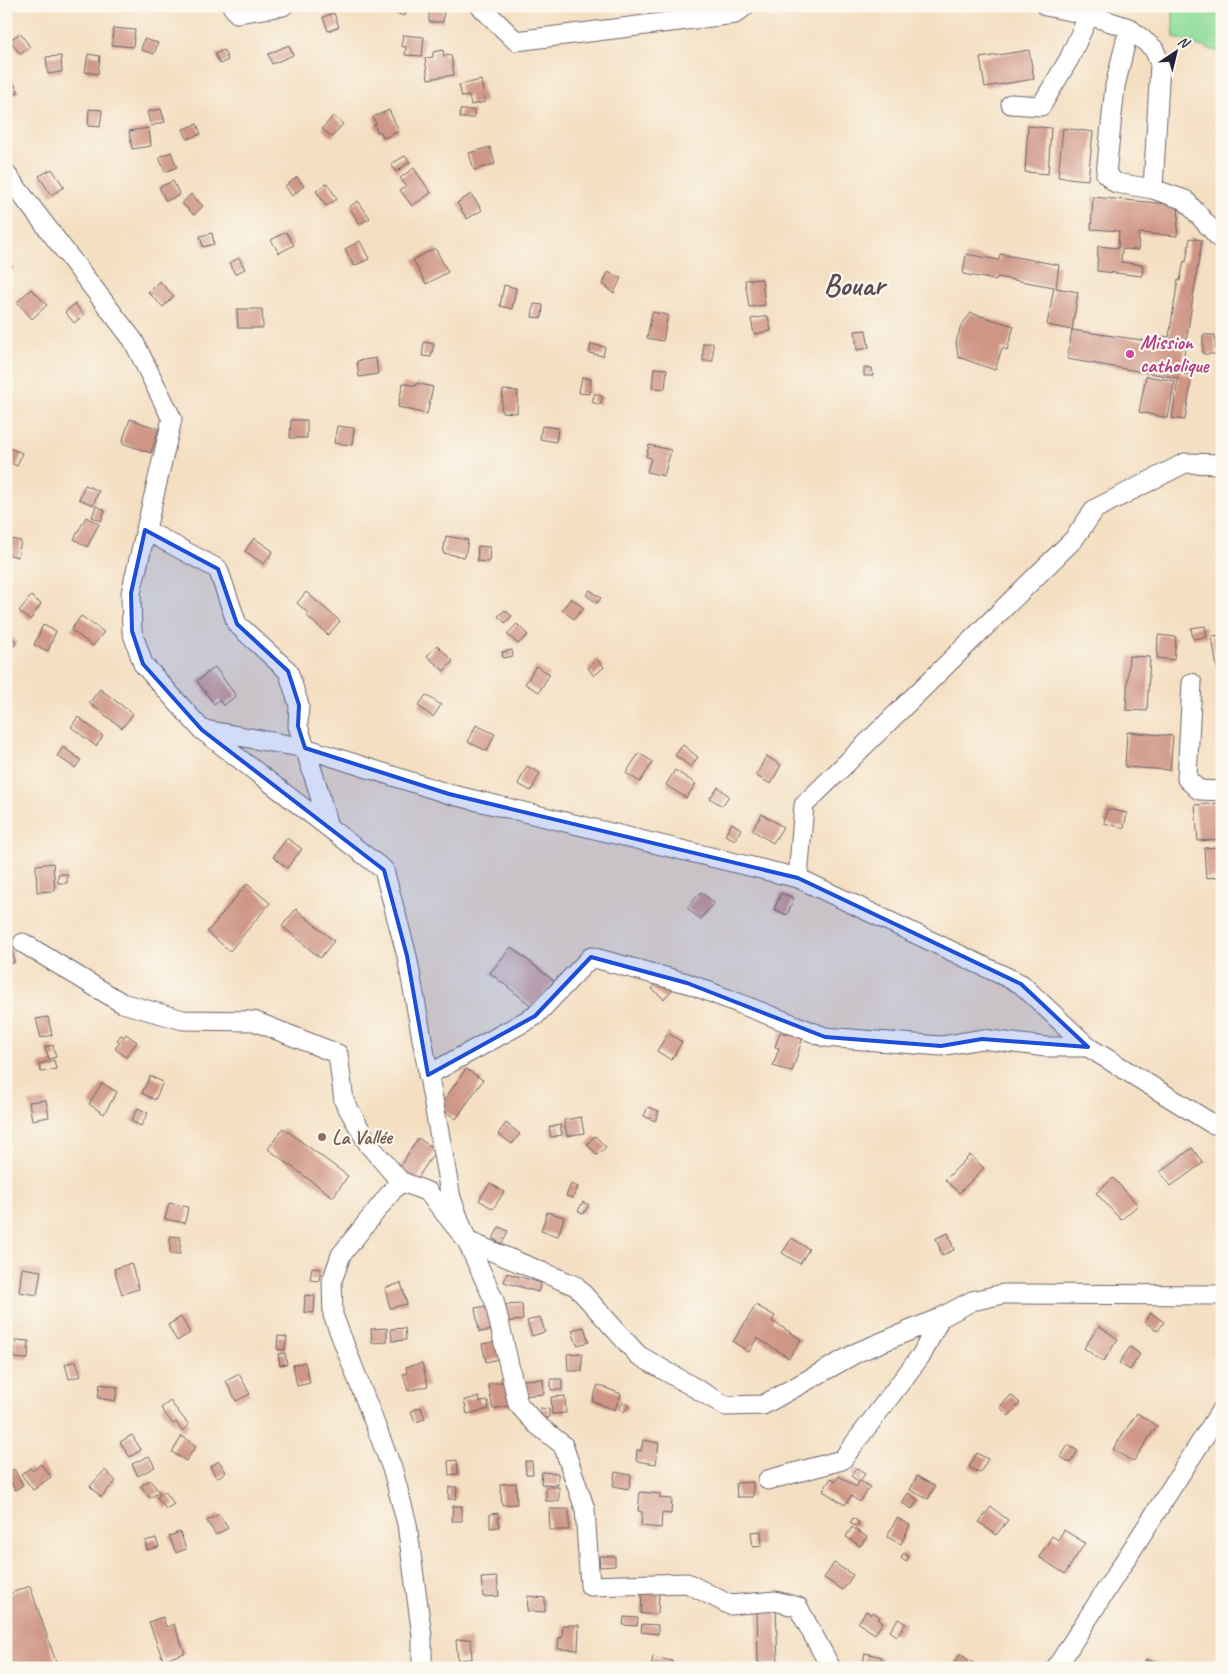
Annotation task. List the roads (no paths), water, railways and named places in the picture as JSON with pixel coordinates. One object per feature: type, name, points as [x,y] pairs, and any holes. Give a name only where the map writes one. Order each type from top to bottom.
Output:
[{"type":"street","points":[[232,6],[237,12],[283,6]]},
{"type":"street","points":[[480,6],[516,41],[735,14],[745,6]]},
{"type":"street","points":[[1046,6],[1089,15],[1129,28],[1154,49],[1160,64],[1152,189]]},
{"type":"street","points":[[1011,104],[1042,106],[1069,58],[1089,15]]},
{"type":"street","points":[[1129,28],[1115,86],[1106,174],[1116,183],[1152,189],[1185,200],[1222,241]]},
{"type":"street","points":[[6,174],[133,340],[172,419],[131,593],[132,631],[143,664],[202,730],[384,870],[407,956],[451,1198],[467,1241],[494,1300],[518,1404],[536,1424],[563,1445],[585,1509],[590,1586],[687,1583],[730,1604],[775,1601],[798,1607],[831,1668]]},
{"type":"street","points":[[798,878],[804,805],[1074,539],[1096,509],[1185,463],[1222,464]]},
{"type":"street","points":[[146,530],[218,569],[237,624],[288,671],[299,704],[298,726],[328,827]]},
{"type":"street","points":[[1192,683],[1187,779],[1199,790],[1222,791]]},
{"type":"street","points":[[202,730],[305,748],[449,794],[798,878],[1021,984],[1088,1047],[1211,1122],[1222,1126]]},
{"type":"street","points":[[23,943],[122,1003],[182,1020],[254,1021],[338,1054],[344,1101],[368,1145],[400,1181],[428,1192],[467,1241],[576,1286],[638,1355],[726,1406],[763,1405],[858,1352],[940,1318],[972,1301],[1003,1294],[1222,1295]]},
{"type":"street","points":[[428,1074],[535,1016],[591,957],[686,983],[825,1037],[941,1046],[982,1039],[1046,1047],[1088,1047]]},
{"type":"street","points":[[400,1181],[341,1254],[332,1281],[333,1314],[393,1471],[407,1524],[422,1636],[422,1668]]},
{"type":"street","points":[[768,1480],[842,1460],[922,1354],[940,1318]]},
{"type":"street","points":[[1056,1668],[1222,1408]]},
{"type":"place","name":"Mission catholique","points":[[1130,354]]},
{"type":"place","name":"La Vallée","points":[[322,1137]]},
{"type":"district","name":"Bouar","points":[[854,285]]}]
